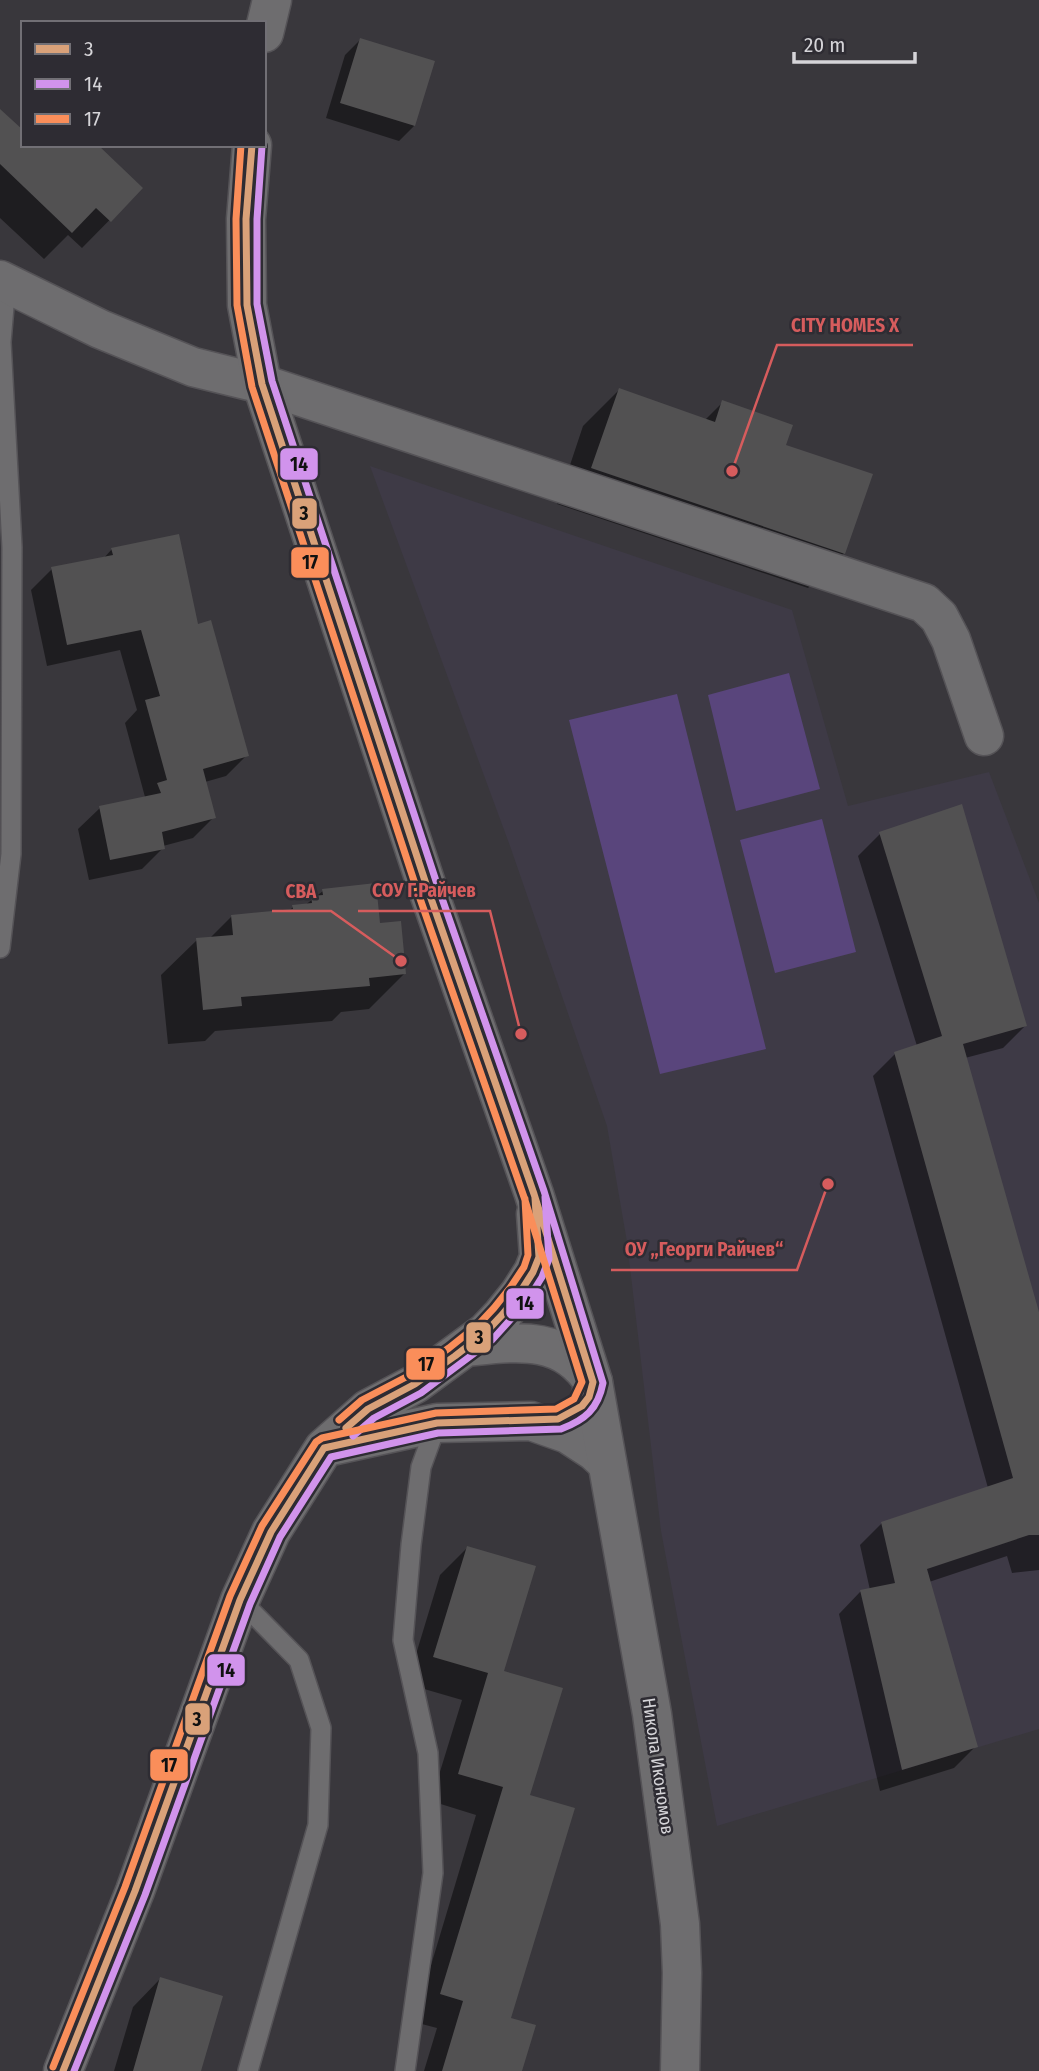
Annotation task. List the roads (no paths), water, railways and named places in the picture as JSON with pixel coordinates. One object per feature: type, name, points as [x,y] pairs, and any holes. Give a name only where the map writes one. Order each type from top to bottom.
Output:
[{"type":"street","points":[[266,25],[272,0]]},
{"type":"street","points":[[63,2071],[135,1891],[240,1600],[271,1532],[324,1448],[368,1409],[415,1384],[485,1332],[519,1294],[539,1257],[534,1194],[427,887],[262,384],[247,305],[246,219],[252,147]]},
{"type":"street","points":[[3,281],[100,329],[192,367],[262,384],[924,603],[939,617],[951,640],[984,736]]},
{"type":"street","name":"Никола Икономов","points":[[534,1194],[593,1382],[652,1714],[680,1924],[680,2071]]},
{"type":"street","points":[[324,1448],[437,1423],[558,1419],[585,1405],[591,1394],[593,1382],[585,1368],[577,1360],[552,1347],[512,1343],[466,1347]]},
{"type":"street","points":[[531,1421],[568,1434],[607,1463]]},
{"type":"lane","points":[[0,948],[11,854],[12,547],[1,342],[3,281]]},
{"type":"lane","points":[[405,2071],[433,1873],[428,1753],[403,1640],[421,1467],[437,1423]]},
{"type":"lane","points":[[240,1600],[299,1660],[321,1728],[318,1825],[248,2071]]},
{"type":"place","name":"CITY HOMES X","points":[[732,471]]},
{"type":"place","name":"CBA","points":[[401,961]]},
{"type":"place","name":"СОУ Г.Райчев","points":[[521,1034]]},
{"type":"place","name":"ОУ „Георги Райчев“","points":[[828,1184]]}]
